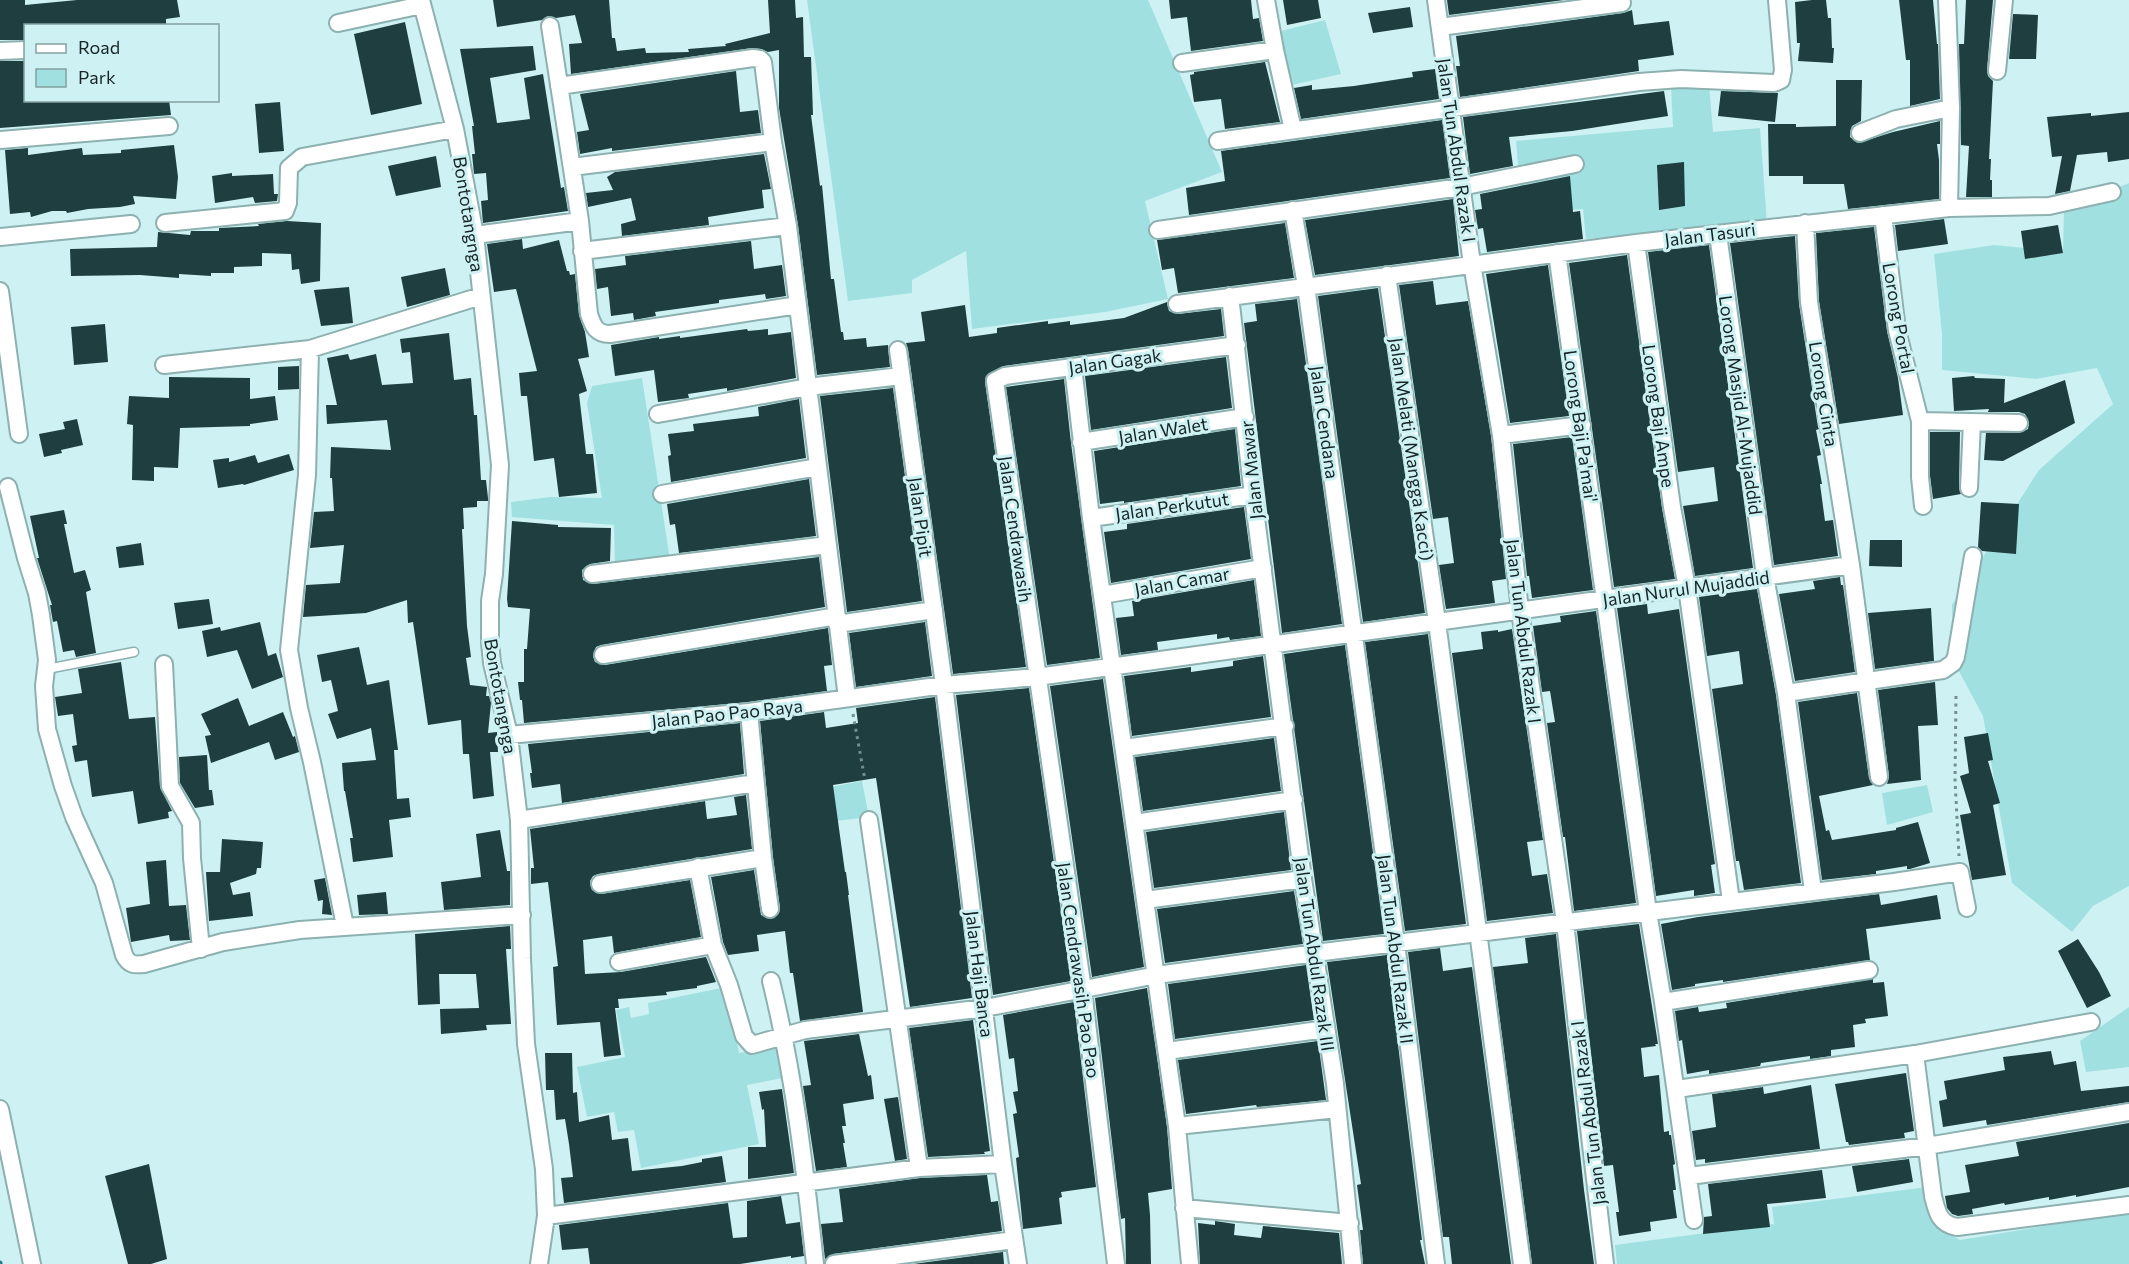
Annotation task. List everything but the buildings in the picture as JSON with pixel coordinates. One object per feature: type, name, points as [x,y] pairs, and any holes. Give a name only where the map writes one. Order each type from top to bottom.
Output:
[{"type":"street","points":[[1266,0],[1293,130]]},
{"type":"street","name":"Jalan Tun Abdul Razak I","points":[[1436,0],[1472,264],[1501,435],[1520,611],[1565,922],[1605,1264]]},
{"type":"street","points":[[1218,141],[1660,80],[1778,82],[1783,70],[1777,0]]},
{"type":"street","points":[[1947,0],[1952,108],[1949,208]]},
{"type":"street","points":[[1997,71],[2004,0]]},
{"type":"street","points":[[338,23],[421,2]]},
{"type":"street","name":"Bontotangnga","points":[[421,2],[455,129],[475,235],[500,465],[494,573],[490,601],[490,642],[492,663],[509,735],[519,820],[526,1044],[542,1146],[546,1216],[539,1264]]},
{"type":"street","points":[[1440,27],[1622,3]]},
{"type":"street","points":[[550,26],[572,167],[589,314],[594,327],[601,333],[610,333],[798,306]]},
{"type":"street","points":[[0,51],[24,50]]},
{"type":"street","points":[[1182,63],[1275,50]]},
{"type":"street","points":[[559,86],[757,58],[765,66],[773,142],[788,226],[837,620],[849,698]]},
{"type":"street","points":[[1860,133],[1896,118],[1952,108]]},
{"type":"street","points":[[0,140],[168,126]]},
{"type":"street","points":[[165,223],[285,211],[288,203],[289,168],[302,157],[455,129]]},
{"type":"street","points":[[572,167],[773,142]]},
{"type":"street","points":[[1158,230],[1461,188],[1575,164]]},
{"type":"street","name":"Jalan Tasuri","points":[[1177,304],[1472,264],[1805,223],[1949,208],[2049,206],[2112,192]]},
{"type":"street","name":"Jalan Cendana","points":[[1293,210],[1306,286],[1354,634]]},
{"type":"street","name":"Lorong Portal","points":[[1882,215],[1897,330],[1920,421],[1920,477],[1923,506]]},
{"type":"street","points":[[475,235],[579,221]]},
{"type":"street","name":"Lorong Cinta","points":[[1805,223],[1809,302],[1851,564],[1879,777]]},
{"type":"street","points":[[0,237],[131,224]]},
{"type":"street","points":[[582,251],[788,226]]},
{"type":"street","name":"Lorong Masjid Al-Mujaddid","points":[[1718,234],[1765,576],[1786,693],[1813,891]]},
{"type":"street","name":"Lorong Baji Ampe","points":[[1636,243],[1672,507],[1687,588],[1731,901]]},
{"type":"street","name":"Lorong Baji Pa'mai'","points":[[1557,254],[1648,912],[1677,1089],[1694,1220]]},
{"type":"street","name":"Jalan Melati (Mangga Kacci)","points":[[1388,275],[1437,622],[1522,1264]]},
{"type":"street","points":[[0,291],[6,380],[19,434]]},
{"type":"street","points":[[164,365],[310,349],[481,296]]},
{"type":"street","name":"Jalan Mawar","points":[[1230,296],[1253,495],[1274,645]]},
{"type":"street","name":"Jalan Gagak","points":[[995,381],[1005,376],[1237,345]]},
{"type":"street","points":[[310,349],[307,475],[289,650],[345,926]]},
{"type":"street","name":"Jalan Pipit","points":[[898,350],[944,685]]},
{"type":"street","points":[[1073,367],[1091,518],[1177,1126],[1190,1264]]},
{"type":"street","points":[[658,414],[808,387],[901,376]]},
{"type":"street","name":"Jalan Cendrawasih","points":[[995,381],[1037,677]]},
{"type":"street","name":"Jalan Walet","points":[[1081,442],[1245,417]]},
{"type":"street","points":[[1920,421],[2019,423]]},
{"type":"street","points":[[1970,488],[1972,422]]},
{"type":"street","points":[[1501,435],[1582,425]]},
{"type":"street","points":[[662,494],[818,467]]},
{"type":"street","points":[[8,487],[26,558],[38,593],[47,660],[44,686],[47,729],[63,786],[74,817],[104,883],[125,957],[130,963],[139,964],[231,941],[300,930],[522,915]]},
{"type":"street","name":"Jalan Perkutut","points":[[1091,518],[1253,495]]},
{"type":"street","points":[[592,574],[828,545]]},
{"type":"street","points":[[1786,693],[1943,670],[1953,663],[1956,657],[1973,556]]},
{"type":"street","name":"Jalan Nurul Mujaddid","points":[[1274,645],[1851,564]]},
{"type":"street","name":"Jalan Camar","points":[[1102,595],[1263,567]]},
{"type":"street","points":[[603,655],[837,620],[934,610]]},
{"type":"street","name":"Jalan Tun Abdul Razak II","points":[[1354,634],[1436,1264]]},
{"type":"street","name":"Jalan Pao Pao Raya","points":[[509,735],[749,712],[944,685],[1037,677],[1274,645]]},
{"type":"street","name":"Jalan Tun Abdul Razak III","points":[[1274,645],[1303,879],[1337,1109],[1353,1264]]},
{"type":"street","points":[[164,664],[170,786],[191,823],[201,949]]},
{"type":"street","name":"Jalan Cendrawasih Pao Pao","points":[[1037,677],[1083,990],[1116,1264]]},
{"type":"street","name":"Jalan Haji Banca","points":[[944,685],[1017,1264]]},
{"type":"street","points":[[749,712],[770,909]]},
{"type":"street","points":[[1124,748],[1285,726]]},
{"type":"street","points":[[519,820],[755,783]]},
{"type":"street","points":[[1134,822],[1294,800]]},
{"type":"street","points":[[869,820],[919,1168]]},
{"type":"street","points":[[600,884],[763,858]]},
{"type":"street","points":[[698,867],[714,945],[744,1036],[749,1044],[755,1045],[784,1035],[985,1008],[1157,975],[1960,872],[1967,908]]},
{"type":"street","points":[[1145,900],[1303,879]]},
{"type":"street","points":[[619,962],[714,945]]},
{"type":"street","points":[[1664,1002],[1869,970]]},
{"type":"street","points":[[771,981],[784,1035],[806,1183],[815,1264]]},
{"type":"street","points":[[1677,1089],[1915,1054],[2091,1022]]},
{"type":"street","points":[[1167,1051],[1326,1029]]},
{"type":"street","points":[[1915,1054],[1937,1214],[1949,1226],[1957,1227],[2129,1205]]},
{"type":"street","points":[[0,1109],[32,1264]]},
{"type":"street","points":[[1177,1126],[1337,1109]]},
{"type":"street","points":[[1689,1176],[1927,1146],[2129,1112]]},
{"type":"street","points":[[546,1216],[919,1168],[1003,1164]]},
{"type":"street","points":[[1184,1208],[1350,1223]]},
{"type":"street","points":[[834,1264],[1014,1240]]},
{"type":"lane","points":[[46,669],[134,652]]},
{"type":"path","points":[[1956,696],[1954,780],[1960,872]]},
{"type":"path","points":[[849,698],[865,780]]},
{"type":"green space","points":[[807,0],[1148,0],[1222,172],[1145,201],[1168,299],[1105,312],[972,329],[966,251],[912,280],[912,293],[848,301]]},
{"type":"green space","points":[[1325,20],[1341,74],[1287,86],[1273,33]]},
{"type":"green space","points":[[1709,84],[1713,132],[1760,128],[1767,223],[1586,239],[1583,209],[1522,214],[1516,141],[1673,127],[1671,88]]},
{"type":"green space","points":[[2129,183],[2129,886],[2093,906],[2072,932],[2012,883],[1983,716],[1953,660],[1952,605],[2039,470],[2113,404],[2097,368],[2036,379],[1942,370],[1942,334],[1934,254],[1994,245],[2063,252],[2064,210]]},
{"type":"green space","points":[[642,378],[670,560],[615,563],[614,525],[512,517],[511,502],[550,497],[602,498],[587,403],[592,386]]},
{"type":"green space","points":[[862,781],[869,817],[836,821],[831,787]]},
{"type":"green space","points":[[1927,785],[1933,812],[1887,825],[1882,793]]},
{"type":"green space","points":[[726,987],[739,1053],[782,1045],[788,1077],[747,1085],[759,1144],[641,1168],[634,1130],[618,1132],[614,1112],[587,1117],[577,1067],[625,1057],[616,1010],[629,1007],[631,1018],[649,1014],[648,1003]]},
{"type":"green space","points":[[2129,1007],[2129,1067],[2086,1072],[2080,1041]]},
{"type":"green space","points":[[1927,1187],[1935,1224],[1960,1240],[2129,1212],[2129,1264],[1617,1264],[1615,1245],[1774,1224],[1772,1207]]}]
